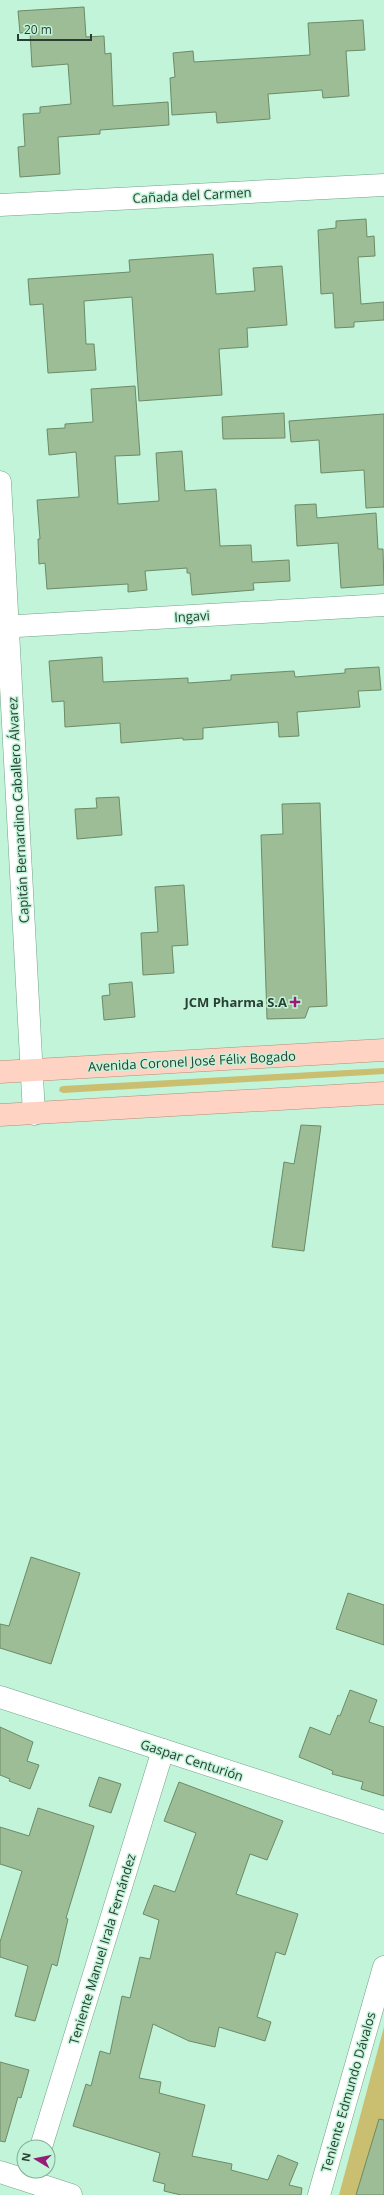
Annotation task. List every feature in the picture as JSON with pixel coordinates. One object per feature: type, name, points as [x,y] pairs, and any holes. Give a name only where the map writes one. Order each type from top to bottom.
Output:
[{"type":"main road","name":"Avenida Coronel José Félix Bogado","points":[[0,1072],[384,1050]]},
{"type":"main road","points":[[0,1115],[384,1093]]},
{"type":"street","name":"Cañada del Carmen","points":[[0,205],[384,185]]},
{"type":"street","name":"Capitán Bernardino Caballero Álvarez","points":[[0,482],[4,627],[34,1114]]},
{"type":"street","name":"Ingavi","points":[[4,627],[384,605]]},
{"type":"street","name":"Gaspar Centurión","points":[[0,1697],[384,1822]]},
{"type":"street","name":"Teniente Manuel Irala Fernández","points":[[43,2139],[163,1750]]},
{"type":"street","name":"Teniente Edmundo Dávalos","points":[[319,2195],[375,2029],[384,1967]]},
{"type":"street","points":[[0,2172],[30,2183],[71,2195]]},
{"type":"shaded area","points":[[384,1068],[384,1074],[63,1093],[59,1091],[60,1087],[63,1086]]},
{"type":"shaded area","points":[[384,2027],[384,2195],[339,2195]]},
{"type":"building","points":[[84,7],[86,37],[104,36],[105,54],[111,53],[113,106],[168,102],[169,125],[100,130],[100,134],[58,137],[60,174],[20,177],[18,147],[25,146],[23,114],[40,113],[40,107],[71,104],[68,64],[32,67],[30,32],[20,33],[18,11]]},
{"type":"building","points":[[363,20],[365,50],[346,51],[349,96],[323,98],[322,90],[268,94],[270,119],[217,123],[216,112],[172,115],[170,78],[175,77],[173,53],[193,51],[194,62],[310,55],[308,23]]},
{"type":"building","points":[[366,219],[367,237],[374,236],[375,256],[358,257],[361,304],[384,302],[384,320],[354,322],[354,327],[335,328],[333,293],[321,294],[318,230],[336,228],[336,221]]},
{"type":"building","points":[[213,254],[216,294],[255,291],[253,268],[282,266],[287,325],[247,328],[248,347],[219,349],[222,395],[139,401],[132,297],[84,301],[86,344],[94,344],[96,370],[48,373],[43,304],[30,305],[28,279],[130,272],[129,260]]},
{"type":"building","points":[[135,386],[140,455],[115,456],[118,504],[159,501],[156,453],[182,451],[185,491],[216,489],[220,546],[251,545],[252,562],[289,560],[290,581],[253,583],[254,590],[192,595],[190,573],[187,573],[187,568],[145,571],[147,590],[128,592],[128,584],[47,589],[45,563],[39,564],[38,539],[40,539],[37,500],[79,497],[76,452],[49,455],[47,429],[65,428],[65,424],[93,422],[91,389]]},
{"type":"building","points":[[284,413],[285,438],[223,439],[222,417]]},
{"type":"building","points":[[384,414],[384,507],[366,508],[364,470],[321,473],[319,440],[291,442],[289,421]]},
{"type":"building","points":[[316,504],[317,518],[376,513],[378,549],[383,549],[384,585],[341,588],[338,543],[297,546],[295,505]]},
{"type":"building","points":[[102,657],[103,682],[188,678],[188,683],[231,680],[231,675],[294,671],[295,677],[345,673],[345,669],[379,667],[381,690],[358,691],[360,707],[297,712],[299,736],[279,737],[278,722],[203,728],[203,739],[183,740],[183,738],[121,743],[120,723],[65,727],[64,701],[52,702],[49,661]]},
{"type":"building","points":[[119,797],[122,835],[77,839],[75,809],[97,808],[96,798]]},
{"type":"building","points":[[320,803],[327,1006],[309,1007],[305,1018],[267,1019],[261,835],[283,834],[282,804]]},
{"type":"building","points":[[184,885],[188,945],[172,946],[174,973],[143,975],[141,933],[158,932],[155,887]]},
{"type":"building","points":[[132,982],[135,1017],[104,1020],[102,996],[110,995],[109,984]]},
{"type":"building","points":[[301,1125],[321,1126],[304,1251],[272,1247],[284,1162],[294,1164]]},
{"type":"building","points":[[31,1557],[80,1573],[51,1664],[0,1648],[0,1624],[9,1626]]},
{"type":"building","points":[[348,1593],[384,1605],[384,1645],[336,1629]]},
{"type":"building","points":[[350,1690],[377,1700],[369,1722],[384,1727],[384,1796],[361,1789],[363,1782],[332,1774],[333,1771],[299,1757],[310,1727],[330,1735],[338,1715],[340,1716]]},
{"type":"building","points":[[0,1727],[33,1742],[27,1761],[39,1765],[30,1789],[9,1781],[10,1779],[0,1775]]},
{"type":"building","points":[[99,1777],[121,1784],[111,1813],[89,1806]]},
{"type":"building","points":[[179,1782],[283,1821],[267,1860],[250,1854],[236,1894],[298,1914],[285,1955],[276,1952],[257,2017],[271,2022],[265,2041],[219,2027],[215,2047],[189,2041],[153,2024],[139,2078],[161,2082],[159,2093],[205,2105],[192,2156],[232,2164],[231,2170],[268,2180],[278,2155],[298,2163],[289,2185],[302,2188],[301,2195],[181,2195],[164,2191],[165,2184],[153,2181],[160,2153],[73,2126],[86,2084],[91,2086],[100,2051],[110,2054],[122,1996],[130,1998],[140,1957],[150,1959],[159,1920],[143,1914],[154,1885],[175,1892],[196,1833],[164,1821]]},
{"type":"building","points":[[38,1808],[94,1826],[66,1918],[68,1919],[57,1966],[52,1964],[35,2021],[15,2016],[28,1966],[0,1957],[0,1942],[22,1871],[0,1864],[0,1827],[29,1836]]},
{"type":"building","points":[[0,2062],[29,2070],[21,2098],[18,2097],[5,2142],[0,2141]]},
{"type":"building","points":[[379,2119],[384,2120],[384,2195],[356,2195]]},
{"type":"place","name":"JCM Pharma S.A","points":[[295,1002]]}]
